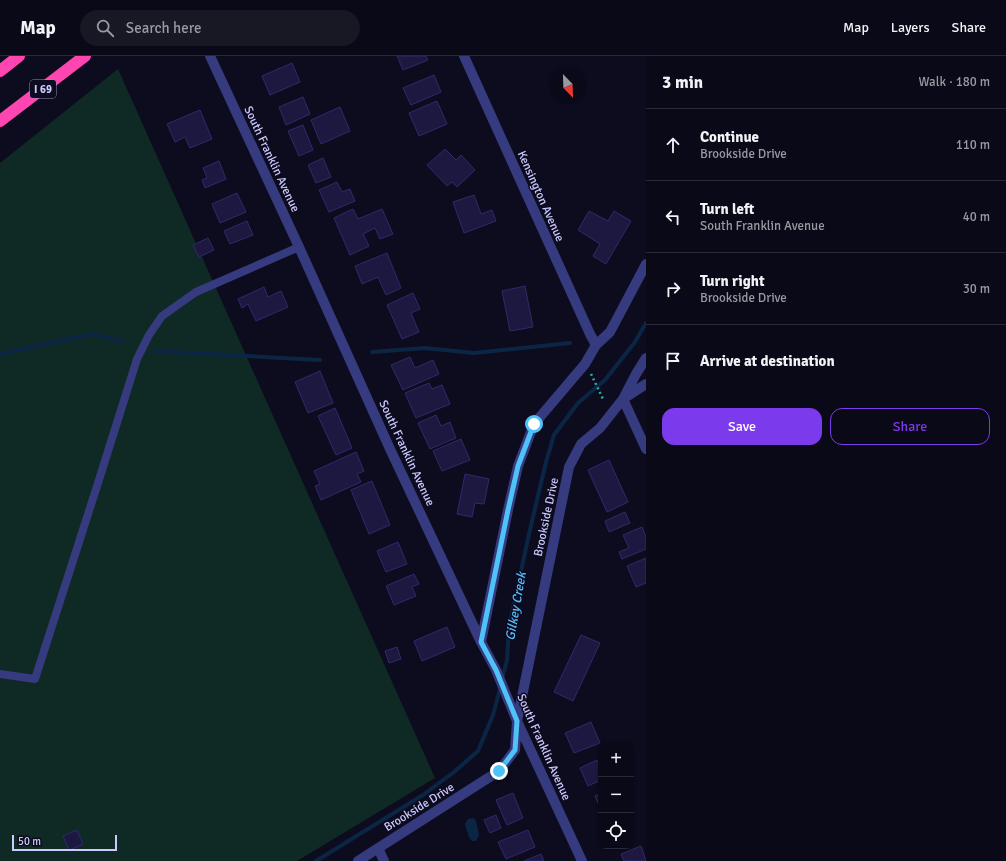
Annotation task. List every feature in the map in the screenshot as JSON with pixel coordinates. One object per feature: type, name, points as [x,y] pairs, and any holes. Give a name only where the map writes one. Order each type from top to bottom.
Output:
[{"type":"highway","points":[[0,71],[19,56]]},
{"type":"highway","name":"I 69","points":[[0,121],[85,56]]},
{"type":"street","name":"South Franklin Avenue","points":[[210,56],[299,247],[390,449],[481,642],[496,670],[517,721],[582,861]]},
{"type":"street","name":"Kensington Avenue","points":[[464,56],[586,327],[596,345]]},
{"type":"street","points":[[481,642],[518,466],[534,424],[585,364],[596,345],[610,332],[646,264]]},
{"type":"street","name":"Brookside Drive","points":[[358,861],[499,771],[515,750],[517,721],[569,468],[581,444],[600,428],[623,399],[646,358]]},
{"type":"street","points":[[646,384],[623,399],[646,449]]},
{"type":"street","points":[[378,848],[384,861]]},
{"type":"lane","points":[[0,674],[35,679],[108,454],[137,359],[148,335],[162,316],[196,292],[299,247]]},
{"type":"path","points":[[594,379],[604,399]]},
{"type":"green space","points":[[118,69],[435,778],[297,861],[0,861],[0,163]]},
{"type":"water","points":[[473,818],[476,821],[479,835],[476,841],[472,841],[469,837],[465,824],[468,819]]},
{"type":"building","points":[[397,56],[426,56],[428,60],[403,70]]},
{"type":"building","points":[[292,63],[300,82],[270,95],[262,76]]},
{"type":"building","points":[[434,75],[441,92],[411,105],[403,88]]},
{"type":"building","points":[[303,97],[310,114],[286,125],[279,107]]},
{"type":"building","points":[[437,101],[447,124],[419,136],[409,113]]},
{"type":"building","points":[[340,107],[350,131],[321,144],[311,120]]},
{"type":"building","points":[[200,110],[212,139],[190,148],[185,137],[175,142],[167,124]]},
{"type":"building","points":[[303,125],[313,150],[299,156],[288,131]]},
{"type":"building","points":[[445,149],[456,160],[461,155],[475,170],[457,187],[452,182],[447,186],[427,165]]},
{"type":"building","points":[[323,158],[331,177],[316,183],[308,165]]},
{"type":"building","points":[[219,161],[226,179],[205,188],[202,180],[207,178],[203,168]]},
{"type":"building","points":[[337,182],[342,192],[350,189],[355,201],[329,212],[319,190]]},
{"type":"building","points":[[237,193],[246,212],[220,223],[212,204]]},
{"type":"building","points":[[474,195],[481,214],[492,210],[496,221],[464,233],[453,202]]},
{"type":"building","points":[[353,209],[358,219],[382,209],[393,234],[380,239],[375,228],[363,234],[369,246],[350,255],[334,218]]},
{"type":"building","points":[[589,211],[608,221],[614,211],[631,221],[606,264],[593,256],[600,244],[578,230]]},
{"type":"building","points":[[247,221],[253,235],[230,244],[224,231]]},
{"type":"building","points":[[208,238],[214,250],[199,257],[193,245]]},
{"type":"building","points":[[387,253],[401,288],[386,295],[378,277],[362,284],[355,266]]},
{"type":"building","points":[[525,286],[533,327],[510,331],[502,291]]},
{"type":"building","points":[[264,287],[268,297],[281,291],[288,307],[256,321],[248,304],[242,308],[238,299]]},
{"type":"building","points":[[413,293],[420,309],[411,313],[419,332],[402,339],[387,305]]},
{"type":"building","points":[[410,357],[415,368],[433,360],[439,374],[403,390],[391,365]]},
{"type":"building","points":[[320,371],[333,403],[308,413],[295,382]]},
{"type":"building","points":[[429,383],[432,389],[442,385],[450,404],[416,418],[405,393]]},
{"type":"building","points":[[335,408],[352,448],[336,455],[318,416]]},
{"type":"building","points":[[436,415],[441,426],[450,422],[456,438],[430,449],[418,423]]},
{"type":"building","points":[[461,439],[470,460],[442,471],[433,451]]},
{"type":"building","points":[[356,452],[364,471],[357,474],[361,482],[321,500],[315,486],[320,484],[314,471]]},
{"type":"building","points":[[609,460],[628,502],[607,512],[588,470]]},
{"type":"building","points":[[465,474],[489,479],[484,504],[475,503],[472,517],[457,514]]},
{"type":"building","points":[[372,481],[390,525],[369,534],[351,490]]},
{"type":"building","points":[[625,512],[630,523],[609,532],[605,521]]},
{"type":"building","points":[[642,527],[646,537],[646,549],[622,559],[619,552],[629,548],[623,535]]},
{"type":"building","points":[[398,542],[407,564],[386,572],[377,551]]},
{"type":"building","points":[[646,558],[646,583],[636,587],[627,566]]},
{"type":"building","points":[[414,574],[419,584],[412,587],[416,596],[394,605],[386,586]]},
{"type":"building","points":[[447,627],[455,647],[422,661],[414,641]]},
{"type":"building","points":[[581,635],[600,643],[573,701],[554,692]]},
{"type":"building","points":[[397,647],[401,659],[389,663],[385,651]]},
{"type":"building","points":[[591,722],[599,741],[598,744],[574,753],[565,733]]},
{"type":"building","points":[[597,760],[598,781],[588,786],[580,768]]},
{"type":"building","points":[[513,793],[523,818],[507,825],[496,800]]},
{"type":"building","points":[[598,794],[598,803],[595,796]]},
{"type":"building","points":[[496,815],[501,828],[490,833],[484,820]]},
{"type":"building","points":[[77,830],[83,844],[69,850],[63,836]]},
{"type":"building","points":[[528,830],[535,847],[506,859],[498,842]]},
{"type":"building","points":[[641,846],[646,861],[624,861],[621,854]]},
{"type":"building","points":[[541,854],[544,861],[524,861]]},
{"type":"waterway","name":"Gilkey Creek","points":[[502,679],[507,660],[509,627],[529,534],[554,435],[578,403],[605,380],[635,342],[646,323]]},
{"type":"waterway","points":[[0,354],[92,334],[122,341]]},
{"type":"waterway","points":[[372,352],[425,348],[474,353],[570,343]]},
{"type":"waterway","points":[[154,351],[320,360]]},
{"type":"waterway","name":"Gilkey Creek","points":[[316,861],[423,795],[454,772],[478,751],[493,715],[501,685]]},
{"type":"route","points":[[499,771],[515,750],[517,721],[496,670],[481,642],[518,466],[534,424]]}]
